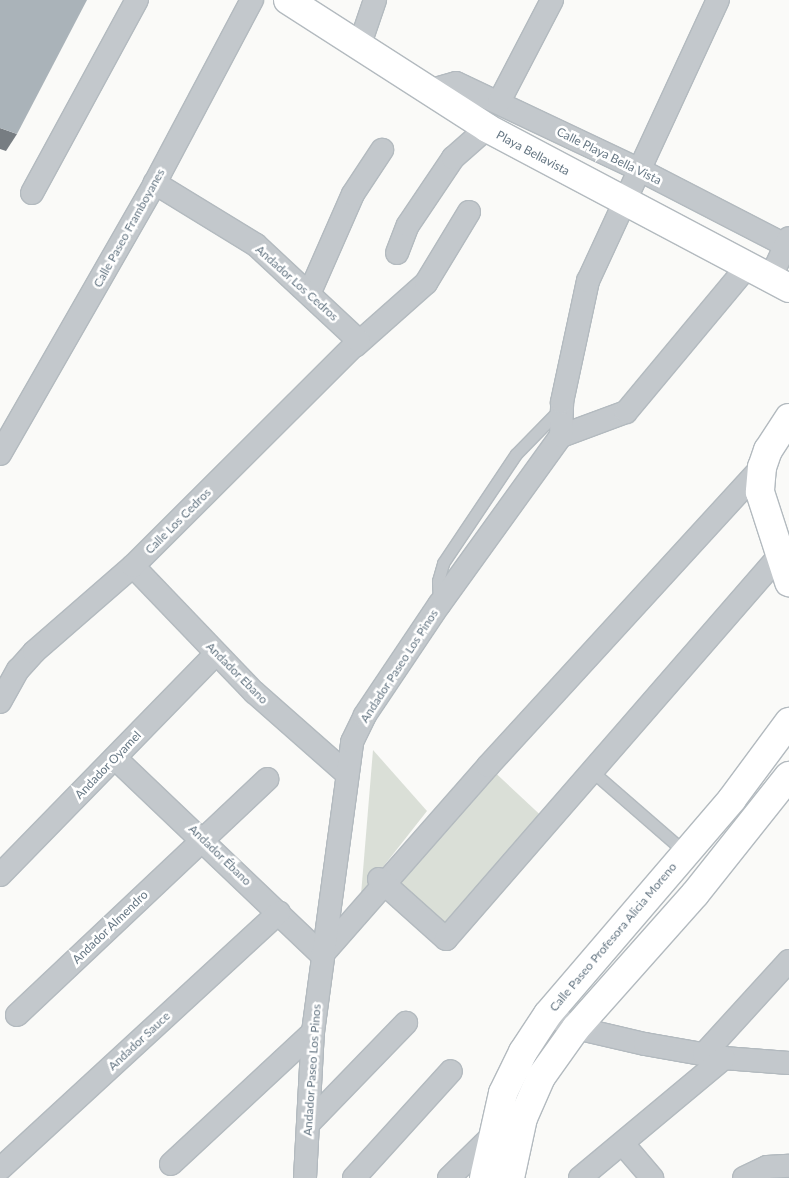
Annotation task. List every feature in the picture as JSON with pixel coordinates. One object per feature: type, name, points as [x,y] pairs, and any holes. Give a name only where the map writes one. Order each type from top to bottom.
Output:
[{"type":"street","points":[[32,193],[137,0]]},
{"type":"street","name":"Calle Paseo Framboyanes","points":[[0,454],[156,182],[252,0]]},
{"type":"street","name":"Playa Bellavista","points":[[288,0],[487,128],[769,278]]},
{"type":"street","points":[[359,47],[375,0]]},
{"type":"street","points":[[499,102],[552,0]]},
{"type":"street","points":[[718,0],[638,169],[588,281],[574,336],[562,407],[561,436],[626,412],[769,278],[788,244]]},
{"type":"street","name":"Calle Playa Bella Vista","points":[[428,91],[456,83],[638,169],[788,244]]},
{"type":"street","points":[[398,254],[408,225],[453,158],[487,128]]},
{"type":"street","points":[[310,292],[353,194],[382,150]]},
{"type":"street","name":"Andador Los Cedros","points":[[156,182],[256,245],[310,292],[357,344]]},
{"type":"street","name":"Calle Los Cedros","points":[[0,702],[18,670],[34,652],[133,566],[357,344],[426,283],[469,212]]},
{"type":"street","points":[[789,418],[768,450],[762,467],[760,492],[789,582]]},
{"type":"street","name":"Andador Paseo Los Pinos","points":[[305,1178],[313,1032],[352,742],[365,715],[439,605],[561,436]]},
{"type":"street","points":[[322,955],[382,882],[762,467]]},
{"type":"street","points":[[382,882],[446,939],[594,773],[780,555]]},
{"type":"street","name":"Andador Ebano","points":[[133,566],[216,654],[347,774]]},
{"type":"street","name":"Andador Oyamel","points":[[0,875],[216,654]]},
{"type":"street","name":"Calle Paseo Profesora Alicia Moreno","points":[[484,1178],[492,1136],[504,1093],[524,1052],[548,1014],[732,798],[789,722]]},
{"type":"street","name":"Andador Ébano","points":[[115,758],[203,838],[322,955]]},
{"type":"street","points":[[510,1178],[523,1118],[541,1077],[576,1028],[695,894],[789,776]]},
{"type":"street","name":"Andador Almendro","points":[[17,1015],[267,779]]},
{"type":"street","name":"Andador Sauce","points":[[0,1169],[278,912]]},
{"type":"street","points":[[580,1178],[623,1144],[714,1056],[789,961]]},
{"type":"street","points":[[548,1014],[576,1028],[714,1056],[789,1063]]},
{"type":"street","points":[[308,1124],[406,1023]]},
{"type":"street","points":[[170,1164],[313,1032]]},
{"type":"street","points":[[354,1178],[451,1071]]},
{"type":"street","points":[[450,1178],[492,1136]]},
{"type":"street","points":[[623,1144],[652,1178]]},
{"type":"street","points":[[744,1178],[767,1167],[789,1166]]},
{"type":"lane","points":[[439,605],[438,581],[443,563],[516,454],[562,407]]},
{"type":"lane","points":[[594,773],[685,852]]},
{"type":"shaded area","points":[[373,750],[427,811],[361,895]]},
{"type":"shaded area","points":[[488,766],[548,822],[441,937],[381,881]]},
{"type":"building","points":[[0,0],[87,0],[17,134],[0,128]]}]
